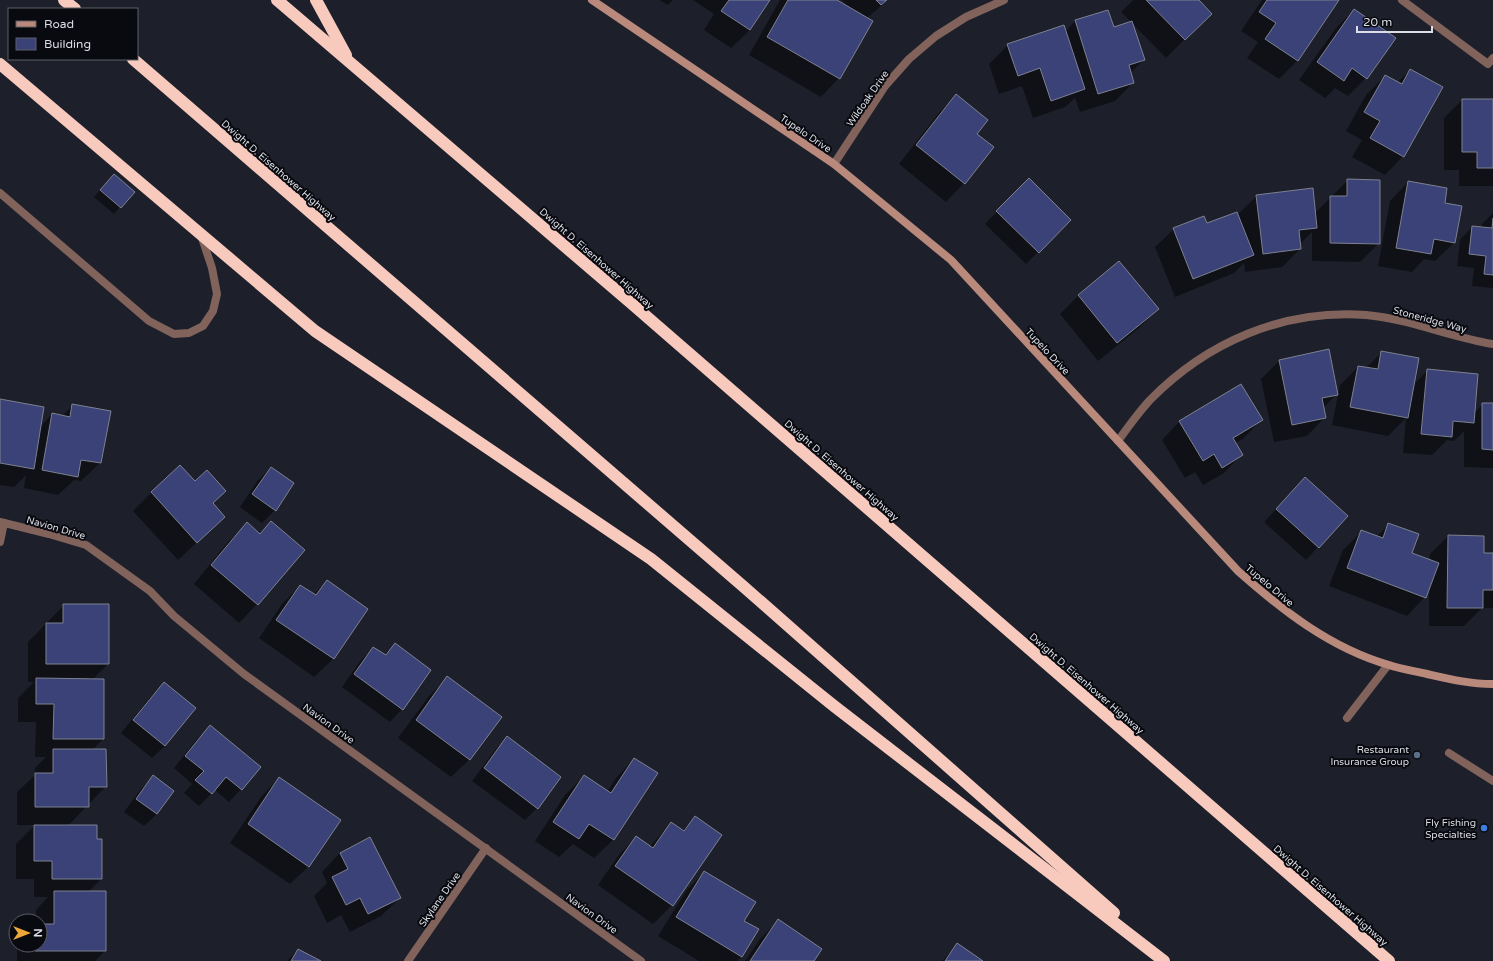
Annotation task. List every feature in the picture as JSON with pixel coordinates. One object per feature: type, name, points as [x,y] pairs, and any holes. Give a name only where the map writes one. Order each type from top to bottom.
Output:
[{"type":"highway","points":[[64,0],[74,8]]},
{"type":"highway","name":"Dwight D. Eisenhower Highway","points":[[277,0],[625,298],[1389,961]]},
{"type":"highway","points":[[316,0],[349,61]]},
{"type":"highway","name":"Dwight D. Eisenhower Highway","points":[[133,60],[738,582],[1169,961]]},
{"type":"highway","points":[[2,67],[315,330],[651,559],[834,706],[1164,961]]},
{"type":"street","name":"Tupelo Drive","points":[[592,0],[834,164],[951,260],[1238,571],[1271,600],[1328,639],[1347,649],[1388,665],[1473,684],[1493,684]]},
{"type":"street","name":"Wildoak Drive","points":[[834,164],[885,86],[909,59],[936,36],[966,17],[1004,0]]},
{"type":"street","points":[[1402,0],[1488,64],[1493,58]]},
{"type":"street","points":[[0,193],[148,321],[174,334],[190,334],[203,326],[213,311],[217,294],[212,268],[200,233]]},
{"type":"street","name":"Stoneridge Way","points":[[1118,441],[1149,401],[1176,376],[1206,354],[1239,337],[1286,321],[1329,315],[1366,315],[1403,321],[1474,341],[1493,344]]},
{"type":"street","points":[[0,542],[2,522]]},
{"type":"street","name":"Navion Drive","points":[[2,522],[86,545],[150,591],[174,616],[244,674],[641,961]]},
{"type":"street","points":[[1347,718],[1388,665]]},
{"type":"street","points":[[1449,753],[1493,781]]},
{"type":"street","name":"Skylane Drive","points":[[408,961],[486,848]]},
{"type":"building","points":[[729,0],[770,0],[750,30],[721,11]]},
{"type":"building","points":[[788,0],[837,0],[873,21],[840,79],[767,37]]},
{"type":"building","points":[[876,0],[887,0],[881,5]]},
{"type":"building","points":[[1146,0],[1199,0],[1212,14],[1185,40]]},
{"type":"building","points":[[1267,0],[1339,0],[1298,61],[1265,39],[1276,23],[1259,12]]},
{"type":"building","points":[[1354,9],[1396,38],[1367,79],[1352,68],[1344,81],[1317,62]]},
{"type":"building","points":[[1108,10],[1114,27],[1132,21],[1145,60],[1129,65],[1134,83],[1098,94],[1075,20]]},
{"type":"building","points":[[1064,25],[1085,89],[1051,101],[1040,68],[1018,76],[1007,44]]},
{"type":"building","points":[[1410,69],[1443,87],[1404,157],[1370,138],[1380,121],[1364,112],[1385,75],[1402,84]]},
{"type":"building","points":[[956,94],[988,120],[977,134],[994,147],[965,184],[916,145]]},
{"type":"building","points":[[1462,99],[1493,99],[1493,168],[1477,168],[1477,152],[1462,152]]},
{"type":"building","points":[[114,174],[135,192],[121,208],[100,190]]},
{"type":"building","points":[[1029,178],[1071,220],[1039,253],[996,211]]},
{"type":"building","points":[[1347,179],[1380,180],[1380,244],[1330,243],[1330,196],[1347,196]]},
{"type":"building","points":[[1408,181],[1447,188],[1445,203],[1462,206],[1455,243],[1434,239],[1431,254],[1396,248]]},
{"type":"building","points":[[1313,188],[1317,228],[1299,230],[1301,249],[1263,254],[1256,195]]},
{"type":"building","points":[[1237,212],[1254,255],[1193,279],[1173,228],[1204,216],[1207,223]]},
{"type":"building","points":[[1493,218],[1493,275],[1484,274],[1486,256],[1469,254],[1472,226],[1492,228]]},
{"type":"building","points":[[1119,261],[1159,309],[1117,343],[1078,295]]},
{"type":"building","points":[[1329,349],[1338,395],[1322,398],[1326,418],[1292,425],[1279,360]]},
{"type":"building","points":[[1381,351],[1419,358],[1408,418],[1350,407],[1358,366],[1378,369]]},
{"type":"building","points":[[1427,369],[1478,374],[1474,423],[1453,421],[1452,437],[1421,434]]},
{"type":"building","points":[[1241,384],[1263,420],[1233,438],[1243,455],[1222,468],[1214,454],[1203,461],[1179,421]]},
{"type":"building","points":[[0,399],[44,407],[34,469],[0,463]]},
{"type":"building","points":[[1482,403],[1493,403],[1493,450],[1482,449]]},
{"type":"building","points":[[72,404],[111,411],[101,463],[81,460],[78,477],[42,470],[52,413],[70,417]]},
{"type":"building","points":[[180,465],[195,481],[207,470],[226,491],[213,503],[225,517],[197,543],[151,492]]},
{"type":"building","points":[[271,467],[294,483],[276,511],[252,494]]},
{"type":"building","points":[[1305,477],[1348,516],[1319,548],[1276,509]]},
{"type":"building","points":[[271,521],[305,550],[258,605],[211,565],[247,522],[260,534]]},
{"type":"building","points":[[1388,523],[1419,534],[1412,553],[1439,563],[1426,598],[1347,568],[1361,530],[1383,538]]},
{"type":"building","points":[[1448,535],[1484,536],[1484,553],[1493,553],[1493,590],[1483,590],[1483,608],[1447,608]]},
{"type":"building","points":[[327,580],[368,609],[334,659],[276,620],[300,585],[316,595]]},
{"type":"building","points":[[63,604],[109,604],[109,664],[46,664],[46,623],[63,623]]},
{"type":"building","points":[[395,643],[431,670],[403,710],[354,674],[373,647],[386,655]]},
{"type":"building","points":[[447,676],[502,717],[470,760],[416,720]]},
{"type":"building","points":[[36,678],[104,679],[104,739],[53,739],[54,704],[36,704]]},
{"type":"building","points":[[164,682],[196,708],[165,746],[133,720]]},
{"type":"building","points":[[210,725],[261,767],[242,790],[226,777],[212,794],[195,780],[204,771],[185,756]]},
{"type":"building","points":[[507,736],[561,777],[538,809],[484,768]]},
{"type":"building","points":[[53,749],[106,749],[107,787],[89,787],[89,807],[35,807],[35,773],[53,773]]},
{"type":"building","points":[[634,758],[658,773],[614,840],[589,824],[579,839],[553,822],[584,775],[611,793]]},
{"type":"building","points":[[153,775],[174,791],[157,814],[136,799]]},
{"type":"building","points":[[279,777],[341,820],[309,867],[248,824]]},
{"type":"building","points":[[695,816],[722,835],[673,906],[615,866],[636,836],[653,848],[671,822],[684,831]]},
{"type":"building","points":[[34,825],[97,825],[97,839],[102,839],[102,879],[52,879],[52,861],[34,861]]},
{"type":"building","points":[[370,837],[401,898],[368,914],[360,898],[346,905],[332,877],[348,869],[340,853]]},
{"type":"building","points":[[704,871],[756,902],[744,921],[759,929],[742,957],[676,917]]},
{"type":"building","points":[[54,891],[106,891],[106,951],[48,951],[48,924],[54,924]]},
{"type":"building","points":[[778,919],[822,949],[814,961],[750,961]]},
{"type":"building","points":[[957,943],[983,961],[945,961]]},
{"type":"building","points":[[298,949],[321,961],[291,961]]},
{"type":"place","name":"Restaurant Insurance Group","points":[[1417,755]]},
{"type":"place","name":"Fly Fishing Specialties","points":[[1484,828]]}]
